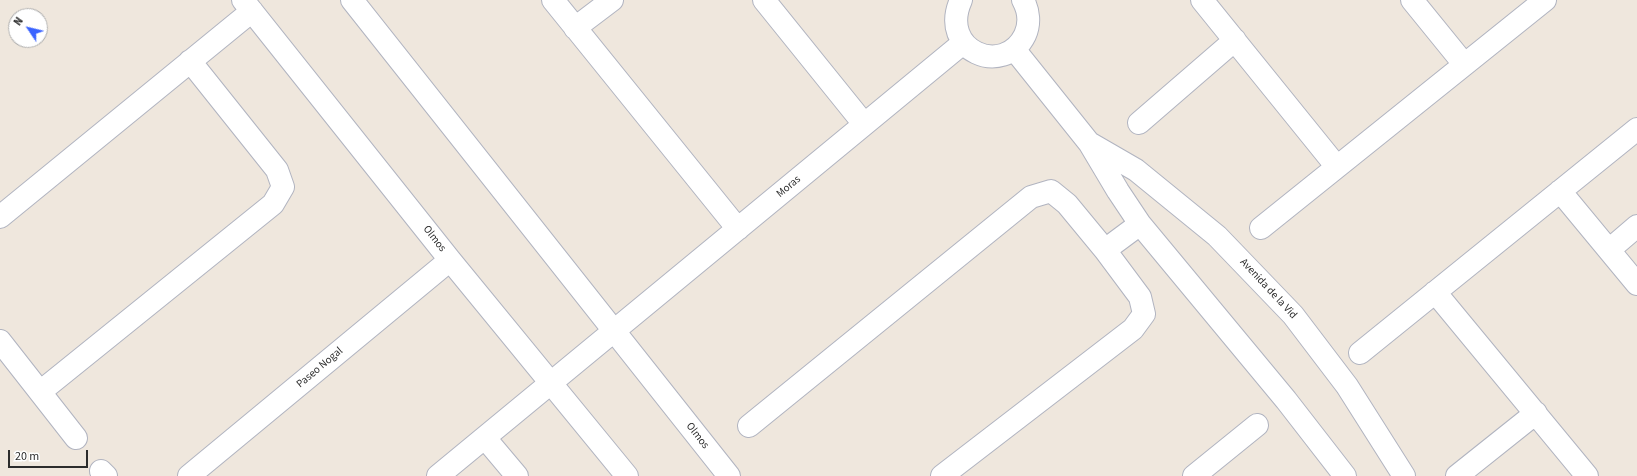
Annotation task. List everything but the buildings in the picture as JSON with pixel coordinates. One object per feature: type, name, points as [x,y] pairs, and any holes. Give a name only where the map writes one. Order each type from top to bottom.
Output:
[{"type":"street","name":"Olmos","points":[[352,0],[729,476]]},
{"type":"street","points":[[553,0],[738,229]]},
{"type":"street","points":[[575,28],[612,0]]},
{"type":"street","points":[[764,0],[864,124]]},
{"type":"street","points":[[961,0],[955,21],[957,33],[963,43],[971,51],[993,57],[1004,55],[1014,49],[1022,40],[1027,30],[1028,13],[1023,0]]},
{"type":"street","points":[[1202,0],[1337,167]]},
{"type":"street","points":[[1412,0],[1464,64]]},
{"type":"street","points":[[1261,228],[1545,0]]},
{"type":"street","name":"Olmos","points":[[248,5],[450,260],[627,476]]},
{"type":"street","points":[[0,217],[190,61],[248,5]]},
{"type":"street","points":[[1139,124],[1235,40]]},
{"type":"street","name":"Moras","points":[[438,476],[963,43]]},
{"type":"street","name":"Avenida de la Vid","points":[[1014,49],[1090,144],[1140,224],[1286,400],[1345,476]]},
{"type":"street","points":[[40,392],[273,204],[283,187],[277,170],[190,61]]},
{"type":"street","points":[[1360,354],[1637,129]]},
{"type":"street","name":"Avenida de la Vid","points":[[1090,144],[1136,170],[1217,236],[1294,315],[1347,386],[1404,476]]},
{"type":"street","points":[[749,426],[1031,196],[1051,191],[1067,204],[1105,250],[1140,297],[1144,314],[1133,329],[942,476]]},
{"type":"street","points":[[1560,191],[1637,284]]},
{"type":"street","points":[[1105,250],[1140,224]]},
{"type":"street","points":[[1609,250],[1637,226]]},
{"type":"street","name":"Paseo Nogal","points":[[189,476],[450,260]]},
{"type":"street","points":[[1435,292],[1588,476]]},
{"type":"street","points":[[0,341],[76,438]]},
{"type":"street","points":[[1457,476],[1536,413]]},
{"type":"street","points":[[1194,476],[1257,425]]},
{"type":"street","points":[[485,438],[517,476]]}]
